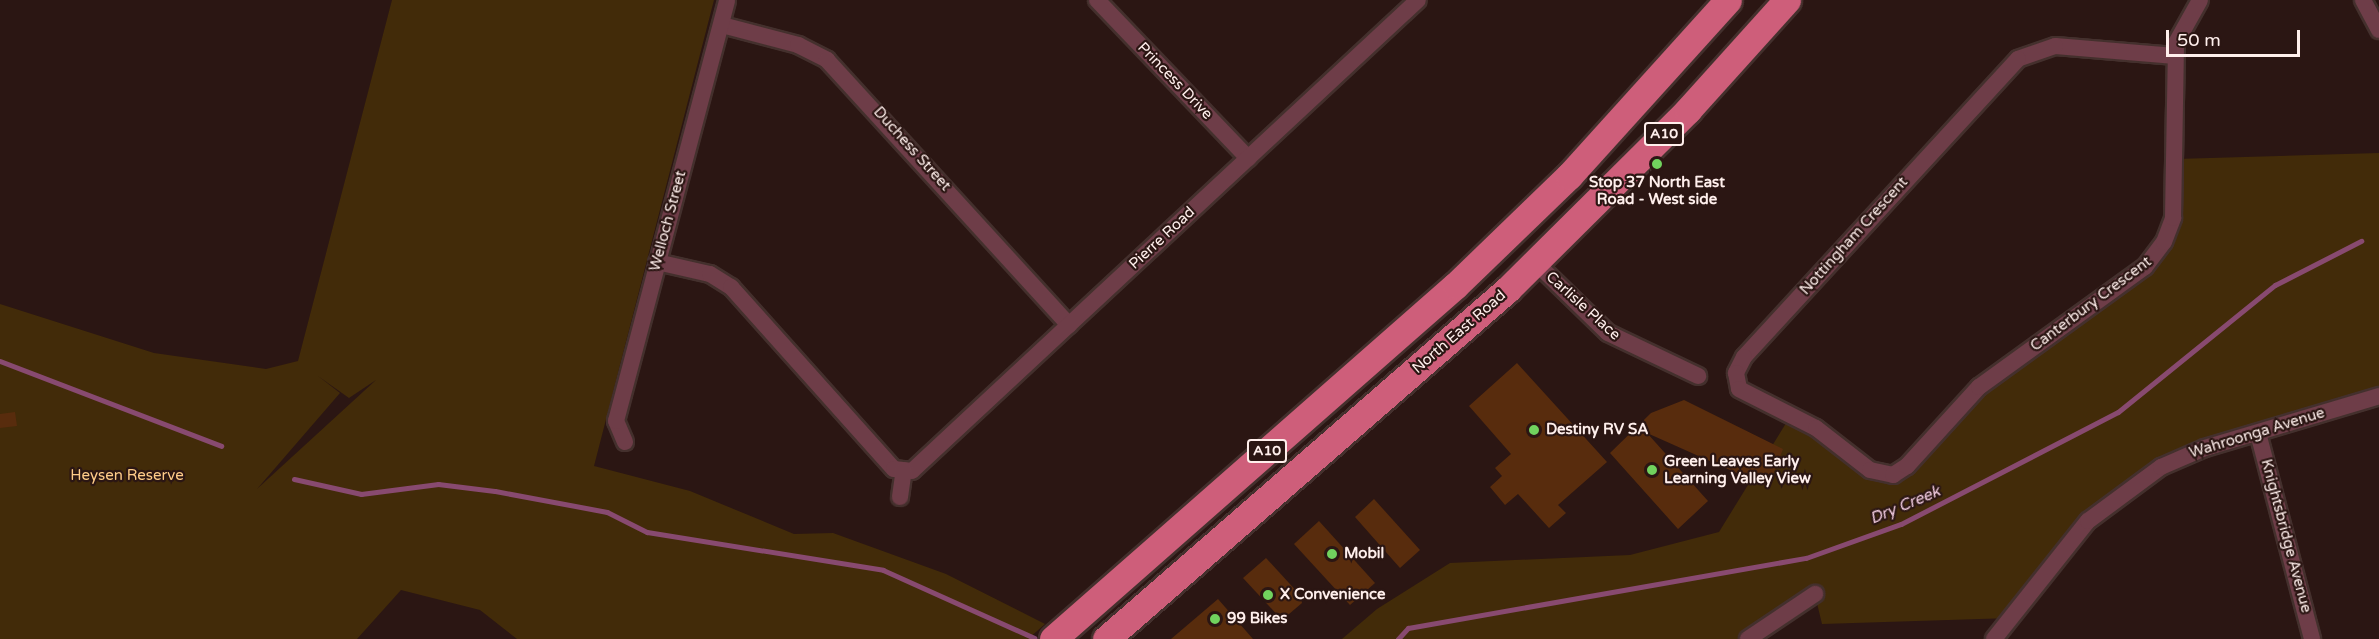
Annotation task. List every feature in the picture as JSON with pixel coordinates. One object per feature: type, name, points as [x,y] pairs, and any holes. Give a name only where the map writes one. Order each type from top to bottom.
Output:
[{"type":"highway","name":"A10","points":[[1053,639],[1479,262],[1536,208],[1641,101],[1728,0]]},
{"type":"highway","name":"North East Road","points":[[1106,639],[1536,264],[1787,0]]},
{"type":"highway","points":[[1479,262],[1510,256],[1536,264],[1532,236],[1536,208]]},
{"type":"street","name":"Welloch Street","points":[[625,442],[616,421],[727,0]]},
{"type":"street","name":"Pierre Road","points":[[904,470],[912,471],[1418,0]]},
{"type":"street","name":"Canterbury Crescent","points":[[1913,460],[1979,387],[2145,267],[2159,251],[2171,227],[2175,199],[2175,56],[2181,28],[2200,0]]},
{"type":"street","points":[[2367,1],[2379,30]]},
{"type":"street","name":"Princess Drive","points":[[1101,2],[1248,158]]},
{"type":"street","name":"Duchess Street","points":[[722,24],[798,45],[827,60],[1069,325]]},
{"type":"street","name":"Nottingham Crescent","points":[[1913,460],[1893,475],[1870,470],[1816,428],[1745,396],[1737,382],[1740,362],[2024,55],[2055,46],[2175,56]]},
{"type":"street","points":[[657,262],[710,274],[732,286],[894,469],[904,470],[900,497]]},
{"type":"street","name":"Carlisle Place","points":[[1536,264],[1608,333],[1698,376]]},
{"type":"street","name":"Wahroonga Avenue","points":[[1994,639],[2102,510],[2183,456],[2379,396]]},
{"type":"street","name":"Knightsbridge Avenue","points":[[2258,433],[2312,639]]},
{"type":"street","points":[[1748,639],[1815,594]]},
{"type":"green space","name":"Heysen Reserve","points":[[392,0],[714,0],[594,466],[690,491],[794,534],[833,533],[946,574],[1045,624],[1028,639],[517,639],[480,610],[401,590],[357,639],[0,639],[0,304],[154,353],[266,369],[298,361]],"holes":[[[318,376],[349,398],[376,380],[257,489],[340,393]]]},
{"type":"green space","points":[[2379,153],[2379,396],[2205,448],[2102,510],[2011,618],[1822,624],[1815,595],[1748,639],[1342,639],[1377,609],[1450,563],[1630,555],[1719,532],[1791,415],[1885,475],[2159,251],[2176,159]]},
{"type":"building","name":"Destiny RV SA","points":[[1517,363],[1607,462],[1558,505],[1566,513],[1549,528],[1518,494],[1505,505],[1490,487],[1502,476],[1495,468],[1511,454],[1469,406]]},
{"type":"building","name":"Green Leaves Early Learning Valley View","points":[[1684,400],[1783,449],[1768,487],[1647,433],[1708,501],[1678,529],[1610,453],[1651,413]]},
{"type":"building","points":[[15,412],[17,426],[0,428],[0,414]]},
{"type":"building","points":[[1374,499],[1420,550],[1400,568],[1355,517]]},
{"type":"building","points":[[1319,521],[1375,583],[1350,605],[1294,544]]},
{"type":"building","points":[[1266,558],[1300,595],[1302,603],[1282,620],[1243,578]]},
{"type":"building","name":"99 Bikes","points":[[1218,599],[1253,639],[1171,639]]},
{"type":"waterway","name":"Dry Creek","points":[[1398,639],[1408,628],[1806,558],[1901,524],[2118,412],[2275,285],[2361,241]]},
{"type":"waterway","points":[[0,361],[221,446]]},
{"type":"waterway","points":[[294,479],[361,494],[438,484],[495,491],[607,512],[647,532],[883,570],[1034,638]]},
{"type":"place","name":"Stop 37 North East Road - West side","points":[[1657,164]]},
{"type":"place","name":"Destiny RV SA","points":[[1534,430]]},
{"type":"place","name":"Green Leaves Early Learning Valley View","points":[[1652,470]]},
{"type":"place","name":"Mobil","points":[[1332,554]]},
{"type":"place","name":"X Convenience","points":[[1268,595]]},
{"type":"place","name":"99 Bikes","points":[[1215,619]]}]
